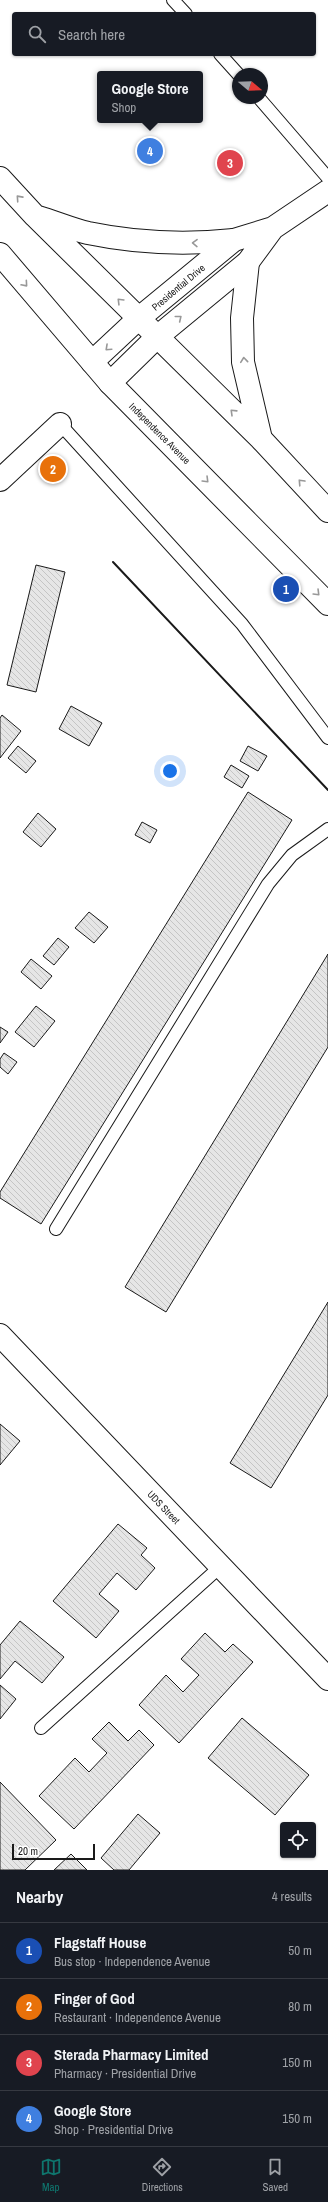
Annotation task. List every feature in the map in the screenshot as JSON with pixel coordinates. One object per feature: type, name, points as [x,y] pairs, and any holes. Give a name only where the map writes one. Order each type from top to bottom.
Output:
[{"type":"main road","points":[[0,178],[35,216],[260,439],[328,510]]},
{"type":"main road","name":"Presidential Drive","points":[[92,362],[138,319],[234,240],[273,228],[328,191]]},
{"type":"main road","points":[[35,216],[87,233],[123,239],[198,244],[234,240]]},
{"type":"main road","name":"Presidential Drive","points":[[110,383],[157,337],[248,262],[273,228]]},
{"type":"main road","name":"Independence Avenue","points":[[0,254],[110,383],[328,604]]},
{"type":"main road","points":[[248,262],[242,318],[243,362],[260,439]]},
{"type":"main road","points":[[0,480],[60,424]]},
{"type":"main road","name":"UDS Street","points":[[0,1334],[328,1679]]},
{"type":"lane","points":[[173,0],[184,12]]},
{"type":"lane","points":[[222,56],[233,68]]},
{"type":"lane","points":[[264,104],[328,178]]},
{"type":"lane","points":[[60,424],[242,624],[328,738]]},
{"type":"lane","points":[[56,1229],[268,884],[292,855],[328,828]]},
{"type":"lane","points":[[41,1728],[221,1566]]},
{"type":"building","points":[[36,565],[65,572],[36,692],[7,685]]},
{"type":"building","points":[[71,706],[102,723],[89,746],[59,729]]},
{"type":"building","points":[[2,715],[21,731],[0,758],[0,718]]},
{"type":"building","points":[[18,746],[36,761],[26,773],[8,758]]},
{"type":"building","points":[[248,746],[267,756],[258,771],[240,761]]},
{"type":"building","points":[[231,765],[249,776],[242,788],[224,777]]},
{"type":"building","points":[[248,792],[292,820],[41,1224],[0,1198],[0,1192]]},
{"type":"building","points":[[38,813],[56,829],[41,847],[23,832]]},
{"type":"building","points":[[142,822],[157,830],[150,843],[135,835]]},
{"type":"building","points":[[89,912],[108,927],[94,943],[75,928]]},
{"type":"building","points":[[58,938],[69,947],[54,965],[43,956]]},
{"type":"building","points":[[328,954],[328,1047],[166,1312],[125,1287]]},
{"type":"building","points":[[31,959],[52,976],[41,989],[21,972]]},
{"type":"building","points":[[36,1006],[55,1021],[34,1047],[15,1032]]},
{"type":"building","points":[[0,1027],[8,1032],[0,1043]]},
{"type":"building","points":[[4,1053],[17,1062],[8,1074],[0,1067],[0,1059]]},
{"type":"building","points":[[328,1302],[328,1395],[271,1488],[230,1463]]},
{"type":"building","points":[[0,1424],[20,1441],[0,1465]]},
{"type":"building","points":[[118,1524],[147,1548],[141,1555],[155,1568],[136,1590],[117,1573],[99,1594],[119,1611],[96,1638],[53,1601]]},
{"type":"building","points":[[20,1621],[64,1657],[42,1683],[15,1661],[0,1679],[0,1645]]},
{"type":"building","points":[[205,1633],[225,1652],[233,1644],[253,1662],[179,1743],[139,1705],[166,1675],[183,1692],[199,1675],[181,1659]]},
{"type":"building","points":[[0,1685],[16,1699],[0,1719]]},
{"type":"building","points":[[242,1718],[309,1775],[275,1815],[208,1758]]},
{"type":"building","points":[[109,1722],[128,1741],[139,1730],[154,1745],[74,1829],[39,1796],[75,1758],[89,1772],[107,1753],[92,1739]]},
{"type":"building","points":[[0,1782],[56,1840],[25,1870],[0,1870]]},
{"type":"building","points":[[138,1814],[160,1833],[129,1870],[114,1870],[101,1858]]},
{"type":"building","points":[[71,1854],[87,1870],[54,1870]]},
{"type":"wall","points":[[113,562],[328,790]]},
{"type":"place","name":"Google Store","points":[[150,151]]},
{"type":"place","name":"Sterada Pharmacy Limited","points":[[230,163]]},
{"type":"place","name":"Finger of God","points":[[53,469]]},
{"type":"place","name":"Flagstaff House","points":[[286,589]]}]
